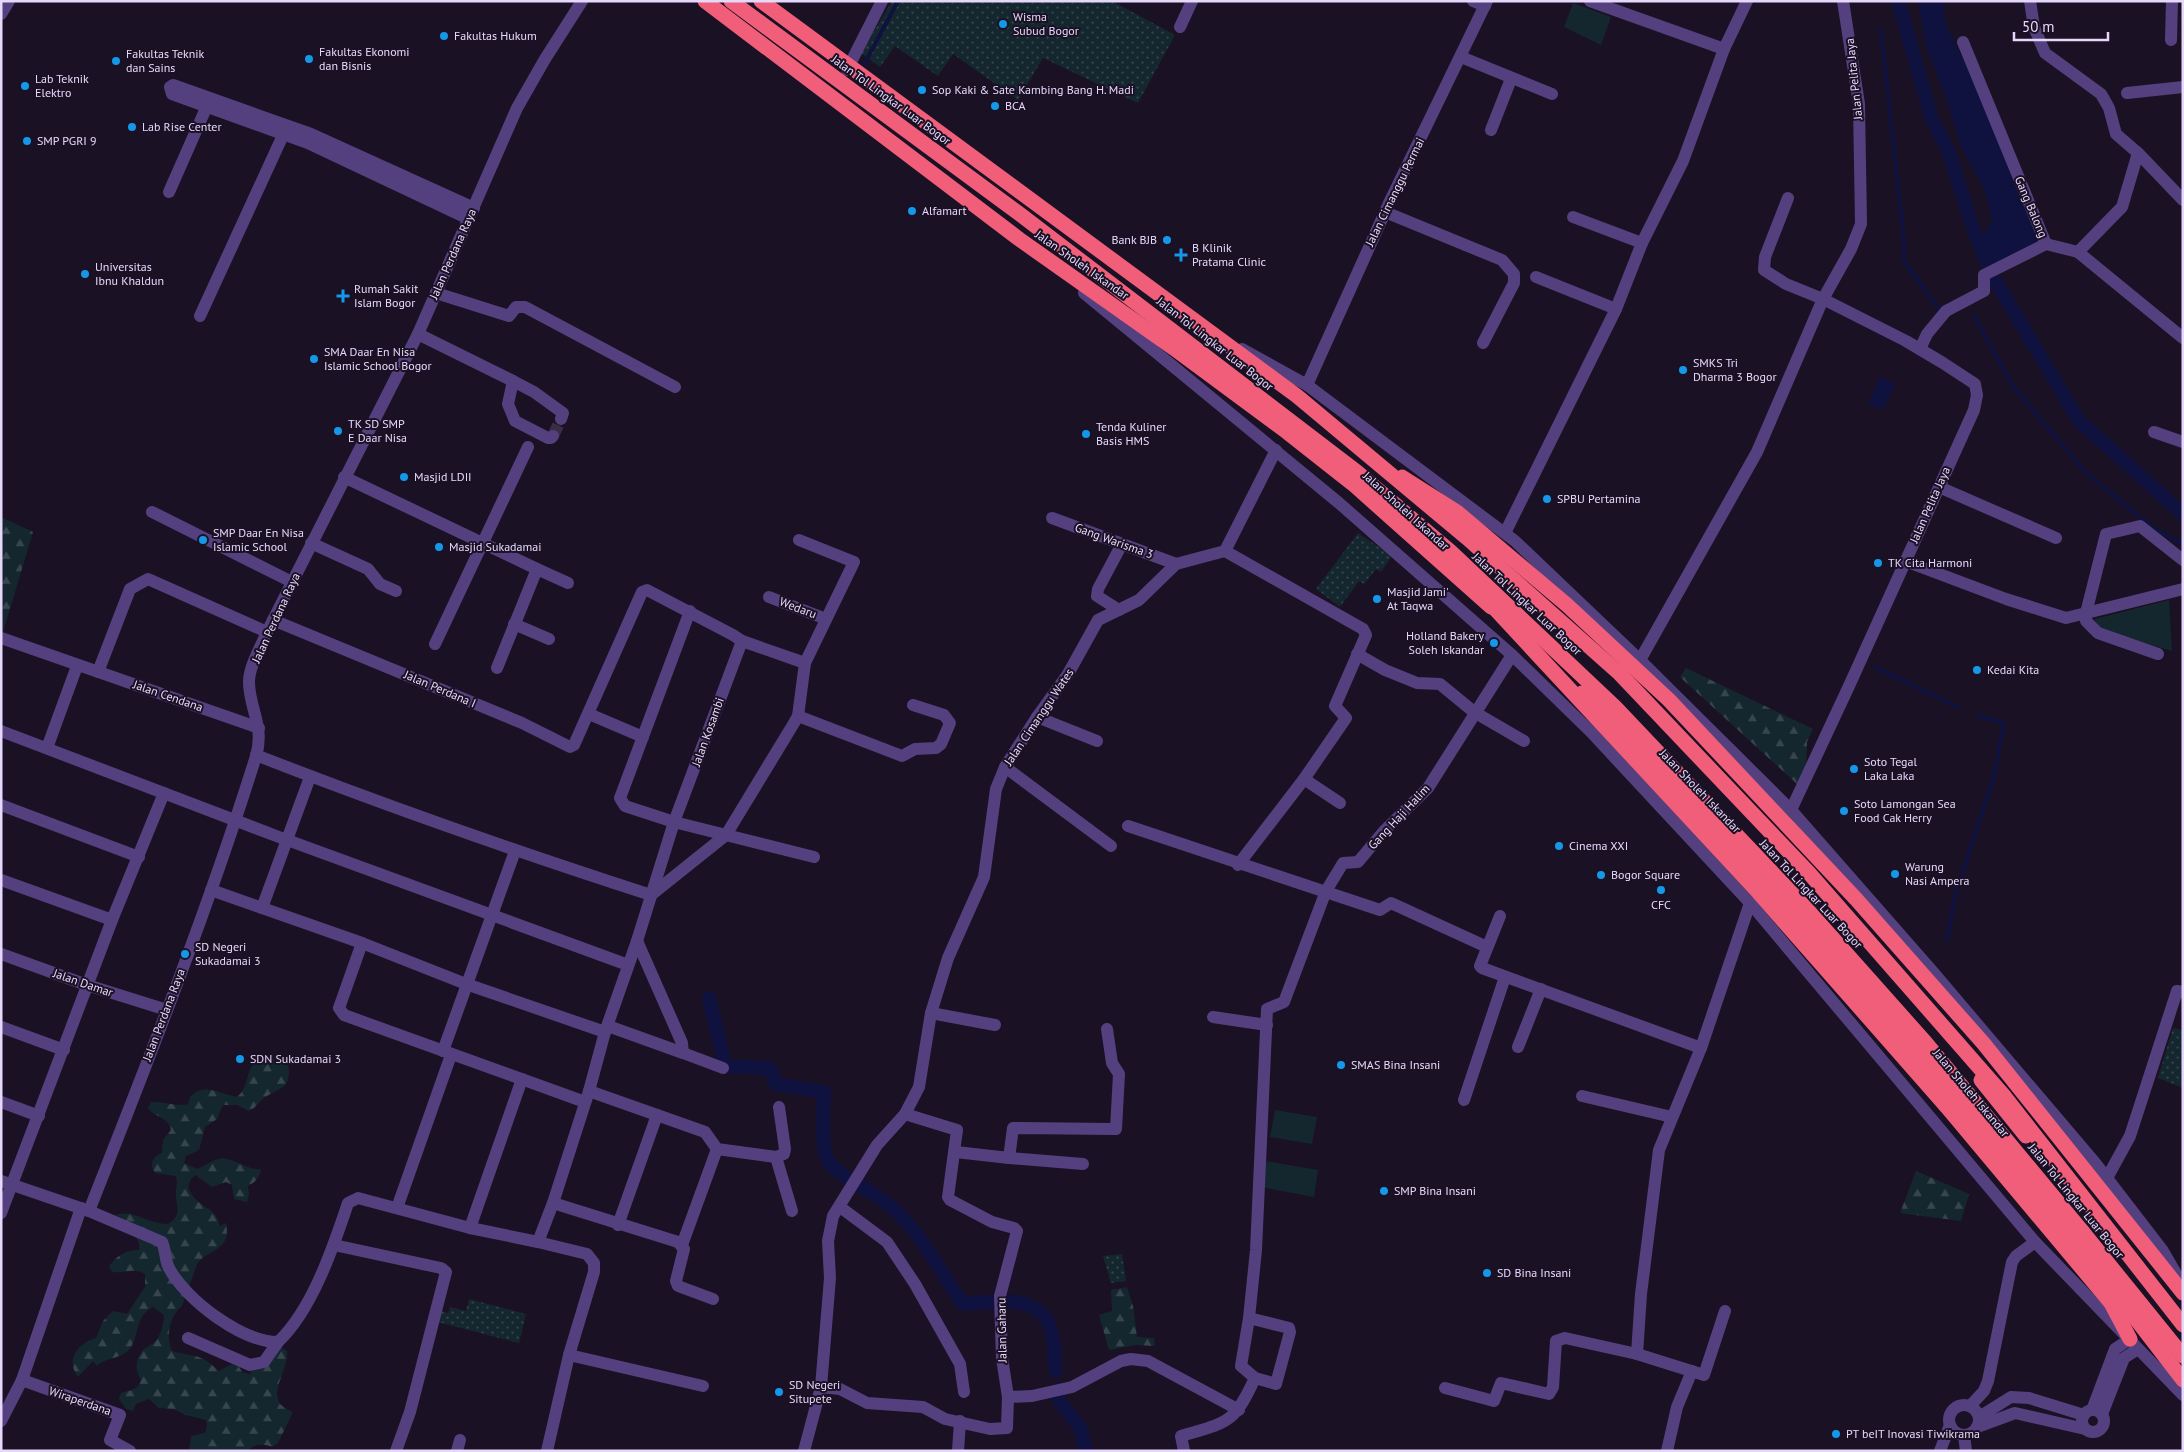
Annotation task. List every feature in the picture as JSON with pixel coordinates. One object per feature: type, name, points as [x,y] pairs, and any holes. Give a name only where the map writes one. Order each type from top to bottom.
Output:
[{"type":"highway","name":"Jalan Sholeh Iskandar","points":[[705,1],[1019,239],[1176,350],[1302,444],[1352,484],[1501,616],[1618,727],[1751,866],[1872,1000],[2068,1231],[2183,1380]]},
{"type":"highway","name":"Jalan Tol Lingkar Luar Bogor","points":[[731,1],[1022,215],[1357,472],[1451,552],[1615,707],[1805,907],[1926,1043],[2183,1356]]},
{"type":"highway","name":"Jalan Sholeh Iskandar","points":[[755,1],[1190,319],[1302,408],[1435,519],[1596,660],[1685,749],[1850,927],[2150,1285],[2183,1319]]},
{"type":"highway","name":"Jalan Tol Lingkar Luar Bogor","points":[[761,1],[1297,396],[1467,538],[1620,674],[1809,873],[2005,1097],[2183,1325]]},
{"type":"highway","points":[[1368,457],[1457,512],[1567,605],[1669,700],[1856,899],[1984,1044],[2183,1293]]},
{"type":"highway","points":[[1357,472],[1495,608],[1758,892],[1946,1106],[2111,1303],[2134,1344],[2149,1335]]},
{"type":"highway","points":[[1992,1141],[2015,1122]]},
{"type":"street","points":[[1,14],[9,1]]},
{"type":"street","name":"Jalan Perdana Raya","points":[[1,1421],[22,1380],[85,1210],[166,1010],[211,890],[256,755],[259,728],[249,683],[250,674],[267,632],[418,334],[517,108],[545,59],[582,1]]},
{"type":"street","points":[[847,70],[882,1]]},
{"type":"street","points":[[1180,27],[1192,1]]},
{"type":"street","points":[[1590,1],[1724,49]]},
{"type":"street","points":[[1505,533],[1616,309],[1642,243],[1683,161],[1724,49],[1747,1]]},
{"type":"street","name":"Jalan Pelita Jaya","points":[[1640,660],[1757,452],[1823,299],[1851,248],[1861,224],[1859,104],[1843,1]]},
{"type":"street","points":[[2030,1],[2034,27],[2045,53],[2101,94],[2109,108],[2116,134],[2138,153],[2183,200]]},
{"type":"street","points":[[2171,40],[2172,1]]},
{"type":"street","name":"Jalan Cimanggu Permai","points":[[1306,385],[1385,212],[1461,57],[1481,3]]},
{"type":"street","name":"Gang Balong","points":[[1963,42],[2046,244],[2078,252],[2183,338]]},
{"type":"street","points":[[1461,57],[1511,79],[1552,94]]},
{"type":"street","points":[[1491,130],[1511,79]]},
{"type":"street","points":[[472,213],[284,133],[264,122],[173,85],[170,87],[172,94],[207,106],[264,122],[311,134],[472,213]]},
{"type":"street","points":[[2127,93],[2183,87]]},
{"type":"street","points":[[170,192],[207,106]]},
{"type":"street","points":[[200,316],[284,133]]},
{"type":"street","points":[[2078,252],[2122,208],[2138,153]]},
{"type":"street","points":[[1788,198],[1765,257],[1764,270],[1786,284],[1823,299]]},
{"type":"street","points":[[1385,212],[1502,260],[1514,274],[1514,283],[1483,343]]},
{"type":"street","points":[[1573,217],[1642,243]]},
{"type":"street","points":[[1019,239],[1276,450],[1512,655],[1591,732],[1750,903],[2035,1242],[2183,1395]]},
{"type":"street","points":[[1920,349],[1927,334],[1946,311],[1984,291],[1984,275],[2046,244]]},
{"type":"street","points":[[1536,277],[1616,309]]},
{"type":"street","points":[[436,293],[509,316],[516,306],[525,307],[675,388]]},
{"type":"street","name":"Jalan Pelita Jaya","points":[[1791,810],[1974,410],[1977,396],[1974,384],[1920,349],[1823,299]]},
{"type":"street","points":[[1190,319],[1306,385],[1505,533],[1640,660],[1791,810],[1933,972],[2107,1178],[2163,1251],[2183,1284]]},
{"type":"street","points":[[418,334],[534,392],[562,413],[561,419]]},
{"type":"street","points":[[513,381],[508,404],[515,421],[548,438],[553,436]]},
{"type":"street","points":[[2154,432],[2183,442]]},
{"type":"street","points":[[435,644],[528,446]]},
{"type":"street","points":[[1238,865],[1304,779],[1346,718],[1335,706],[1366,635],[1363,629],[1225,551],[1276,450]]},
{"type":"street","points":[[344,477],[568,584]]},
{"type":"street","points":[[1939,486],[2056,538]]},
{"type":"street","points":[[152,512],[292,582]]},
{"type":"street","name":"Gang Warisma 3","points":[[1052,518],[1176,564]]},
{"type":"street","points":[[2158,654],[2098,633],[2086,621],[2086,614],[2106,534],[2140,526],[2183,560]]},
{"type":"street","points":[[256,755],[310,777],[515,851],[651,896],[726,835],[798,716],[805,663],[854,562],[799,540]]},
{"type":"street","points":[[311,543],[368,568],[380,584],[396,591]]},
{"type":"street","points":[[1119,610],[1097,596],[1098,589],[1122,544]]},
{"type":"street","name":"Jalan Cimanggu Wates","points":[[804,1451],[821,1387],[830,1278],[828,1240],[833,1216],[854,1185],[877,1145],[906,1114],[919,1087],[931,1013],[948,958],[984,877],[996,788],[1004,768],[1068,674],[1098,620],[1139,600],[1176,564],[1225,551]]},
{"type":"street","points":[[1905,561],[2006,599],[2064,618],[2183,589]]},
{"type":"street","points":[[496,668],[537,569]]},
{"type":"street","points":[[98,672],[130,590],[148,579],[267,632]]},
{"type":"street","points":[[643,737],[589,714],[642,592],[647,590],[742,641],[805,663]]},
{"type":"street","name":"Wedaru","points":[[769,597],[826,619]]},
{"type":"street","points":[[690,612],[620,798],[624,806],[674,822],[814,857]]},
{"type":"street","name":"Jalan Perdana I","points":[[272,620],[522,723],[570,747],[574,746],[589,714]]},
{"type":"street","points":[[514,624],[549,639]]},
{"type":"street","name":"Jalan Cendana","points":[[1,638],[259,728]]},
{"type":"street","name":"Jalan Kosambi","points":[[538,1242],[553,1203],[606,1029],[637,941],[674,822],[742,641]]},
{"type":"street","points":[[1357,654],[1385,670],[1417,683],[1440,684],[1474,712],[1524,741]]},
{"type":"street","name":"Gang Haji Halim","points":[[1326,891],[1343,863],[1358,862],[1384,831],[1428,788],[1474,712],[1512,655]]},
{"type":"street","points":[[47,748],[77,666]]},
{"type":"street","points":[[798,716],[902,756],[915,749],[936,748],[941,744],[950,723],[944,715],[913,704]]},
{"type":"street","points":[[1037,717],[1097,741]]},
{"type":"street","points":[[1,731],[234,820],[628,965]]},
{"type":"street","points":[[1004,768],[1111,846]]},
{"type":"street","points":[[262,908],[310,777]]},
{"type":"street","points":[[1304,779],[1340,803]]},
{"type":"street","points":[[1,1213],[7,1183],[39,1116],[112,920],[164,793]]},
{"type":"street","points":[[1,805],[139,857]]},
{"type":"street","points":[[1128,826],[1238,865],[1326,891],[1380,910],[1391,903],[1487,947]]},
{"type":"street","points":[[397,1208],[447,1053],[466,984],[515,851]]},
{"type":"street","points":[[1,880],[112,920]]},
{"type":"street","points":[[211,890],[362,944],[466,984],[683,1053],[723,1068]]},
{"type":"street","points":[[1249,1318],[1289,1328],[1290,1332],[1276,1384],[1255,1378],[1241,1366],[1249,1318],[1256,1250],[1267,1010],[1284,1002],[1288,994],[1326,891]]},
{"type":"street","points":[[1637,1354],[1641,1294],[1659,1150],[1702,1048],[1750,903]]},
{"type":"street","points":[[1500,916],[1480,966],[1505,977],[1702,1048]]},
{"type":"street","points":[[637,941],[682,1043],[683,1053]]},
{"type":"street","points":[[362,944],[339,1008],[341,1012],[447,1053],[522,1079],[657,1115],[705,1132],[717,1149],[776,1157],[784,1154],[785,1148],[779,1107]]},
{"type":"street","name":"Jalan Damar","points":[[1,954],[87,985],[166,1010]]},
{"type":"street","points":[[1464,1100],[1505,977]]},
{"type":"street","points":[[1518,1047],[1541,989]]},
{"type":"street","points":[[2107,1178],[2130,1136],[2176,990],[2183,992]]},
{"type":"street","points":[[931,1013],[995,1025]]},
{"type":"street","points":[[1213,1017],[1267,1025]]},
{"type":"street","points":[[1,1028],[64,1050]]},
{"type":"street","points":[[1009,1158],[1013,1128],[1116,1129],[1119,1074],[1112,1063],[1107,1029]]},
{"type":"street","points":[[470,1228],[522,1079]]},
{"type":"street","points":[[1582,1096],[1672,1117]]},
{"type":"street","points":[[1,1102],[39,1116]]},
{"type":"street","name":"Jalan Gaharu","points":[[906,1114],[957,1130],[956,1152],[948,1197],[992,1222],[1014,1228],[1017,1231],[1000,1296],[1002,1358],[1008,1397]]},
{"type":"street","points":[[618,1225],[657,1115]]},
{"type":"street","points":[[713,1299],[678,1286],[676,1281],[684,1249],[682,1245],[717,1149]]},
{"type":"street","points":[[956,1152],[1083,1164]]},
{"type":"street","points":[[776,1157],[792,1211]]},
{"type":"street","points":[[7,1183],[85,1210],[162,1242],[168,1266],[186,1293],[217,1318],[264,1342],[278,1342]]},
{"type":"street","points":[[188,1338],[250,1365],[264,1362],[278,1342],[290,1331],[308,1300],[334,1245],[348,1203],[358,1198],[470,1228],[588,1254],[594,1264],[594,1272],[569,1355],[547,1451]]},
{"type":"street","points":[[553,1203],[682,1245]]},
{"type":"street","points":[[840,1207],[887,1242],[916,1284],[960,1364],[964,1392]]},
{"type":"street","points":[[1940,1451],[1950,1426],[1949,1420],[1952,1411],[1961,1406],[1970,1406],[1984,1391],[1988,1381],[2012,1262],[2016,1256],[2035,1242]]},
{"type":"street","points":[[334,1245],[441,1268],[446,1272],[410,1412],[396,1451]]},
{"type":"street","points":[[1445,1388],[1494,1401],[1501,1383],[1549,1394],[1553,1386],[1556,1341],[1565,1338],[1637,1354],[1704,1375],[1725,1311]]},
{"type":"street","points":[[2086,1429],[2082,1422],[2093,1413],[2115,1349],[2134,1344]]},
{"type":"street","points":[[569,1355],[703,1386]]},
{"type":"street","points":[[821,1387],[840,1389],[867,1403],[923,1407],[945,1419],[990,1429],[1007,1428],[1008,1397],[1025,1397],[1072,1387],[1121,1362],[1131,1359],[1148,1362],[1239,1410]]},
{"type":"street","points":[[1667,1451],[1677,1407],[1692,1371]]},
{"type":"street","points":[[1184,1451],[1180,1436],[1222,1424],[1239,1410],[1255,1378]]},
{"type":"street","name":"Wiraperdana","points":[[22,1380],[120,1415],[110,1440],[130,1451]]},
{"type":"street","points":[[1950,1426],[1956,1432],[1964,1435],[1972,1433],[1978,1422],[2011,1397],[2029,1398],[2093,1413],[2104,1420],[2101,1430],[2095,1432],[2015,1413],[1978,1422]]},
{"type":"street","points":[[1970,1406],[1978,1422]]},
{"type":"street","points":[[958,1451],[960,1421]]},
{"type":"street","points":[[1964,1435],[1966,1451]]},
{"type":"green space","name":"Wisma Subud Bogor","points":[[892,1],[1112,1],[1175,35],[1138,103],[1043,58],[1018,100],[953,54],[938,76],[895,46],[880,67],[861,53]]},
{"type":"green space","points":[[1573,3],[1611,17],[1601,45],[1564,27]]},
{"type":"green space","points":[[1,517],[33,532],[3,632],[1,632]]},
{"type":"green space","points":[[1358,533],[1392,556],[1381,572],[1376,569],[1364,584],[1359,581],[1340,607],[1316,589]]},
{"type":"green space","points":[[2169,600],[2172,651],[2095,628],[2095,619]]},
{"type":"green space","points":[[1686,668],[1813,729],[1807,742],[1806,767],[1797,784],[1680,677]]},
{"type":"green space","points":[[2173,1028],[2183,1030],[2183,1088],[2158,1078]]},
{"type":"green space","points":[[273,1059],[288,1064],[289,1077],[285,1085],[249,1111],[237,1105],[223,1105],[217,1119],[205,1127],[199,1150],[186,1156],[184,1163],[197,1169],[216,1160],[224,1159],[250,1168],[261,1169],[257,1179],[248,1186],[247,1202],[234,1199],[232,1185],[226,1182],[212,1187],[196,1175],[191,1179],[188,1187],[196,1200],[214,1214],[220,1226],[226,1223],[227,1232],[223,1244],[197,1264],[182,1306],[174,1315],[169,1339],[172,1351],[197,1356],[219,1371],[232,1364],[239,1367],[243,1373],[250,1374],[253,1368],[281,1347],[287,1351],[284,1369],[278,1386],[278,1401],[283,1407],[293,1412],[278,1443],[272,1447],[262,1445],[247,1451],[189,1451],[191,1436],[205,1433],[206,1420],[186,1415],[173,1409],[159,1408],[149,1399],[136,1404],[133,1411],[126,1409],[119,1399],[121,1393],[134,1389],[140,1383],[141,1379],[137,1372],[139,1357],[143,1350],[158,1338],[164,1315],[153,1307],[147,1311],[143,1315],[131,1347],[127,1351],[97,1366],[93,1361],[78,1377],[74,1371],[73,1359],[79,1348],[96,1338],[103,1321],[113,1311],[127,1314],[145,1287],[145,1274],[137,1271],[112,1272],[109,1266],[122,1254],[139,1250],[138,1240],[135,1235],[112,1217],[126,1214],[160,1224],[168,1224],[176,1217],[178,1210],[176,1176],[155,1173],[152,1167],[152,1161],[162,1153],[163,1140],[171,1130],[167,1122],[148,1108],[151,1102],[188,1104],[190,1097],[201,1090],[212,1090],[237,1097],[244,1088],[253,1065],[259,1061]]},
{"type":"green space","points":[[1275,1110],[1317,1117],[1312,1144],[1270,1137]]},
{"type":"green space","points":[[1266,1161],[1318,1170],[1314,1197],[1261,1187]]},
{"type":"green space","points":[[1916,1171],[1969,1194],[1961,1221],[1900,1213]]},
{"type":"green space","points":[[1122,1254],[1126,1281],[1111,1283],[1103,1256]]},
{"type":"green space","points":[[1127,1287],[1133,1306],[1137,1337],[1154,1338],[1155,1346],[1136,1345],[1109,1350],[1099,1315],[1112,1311],[1111,1290]]},
{"type":"green space","points":[[469,1299],[526,1314],[519,1343],[438,1322],[441,1311],[448,1313],[450,1307],[466,1311]]},
{"type":"shaded area","points":[[1918,1],[1943,1],[1946,25],[1976,85],[2005,153],[2013,182],[2043,244],[1995,267],[1983,235],[1992,221],[1985,191],[1961,147],[1947,101],[1926,46]]},
{"type":"shaded area","points":[[1880,377],[1895,384],[1883,410],[1868,404]]},
{"type":"waterway","points":[[861,70],[898,1]]},
{"type":"waterway","points":[[1898,1],[1932,119],[1948,150],[1972,225],[1990,271]]},
{"type":"waterway","points":[[1881,30],[1904,240],[1904,261],[1941,312]]},
{"type":"waterway","points":[[1995,280],[2079,421],[2183,514]]},
{"type":"waterway","points":[[1973,315],[2013,386],[2084,471],[2152,527],[2183,544]]},
{"type":"waterway","points":[[1875,667],[1958,707]]},
{"type":"waterway","points":[[1947,940],[1955,896],[1993,779],[2004,723],[1979,716]]},
{"type":"waterway","points":[[709,998],[725,1066],[769,1068],[776,1084],[824,1092],[824,1146],[831,1165],[895,1210],[917,1235],[963,1304],[998,1301],[1011,1302],[1023,1304],[1042,1314],[1049,1324],[1052,1335],[1056,1371]]},
{"type":"waterway","points":[[1059,1389],[1059,1401],[1080,1427],[1086,1451]]},
{"type":"tunnel","points":[[553,436],[561,419]]},
{"type":"place","name":"Wisma Subud Bogor","points":[[1003,24]]},
{"type":"place","name":"Fakultas Hukum","points":[[444,36]]},
{"type":"place","name":"Fakultas Ekonomi dan Bisnis","points":[[309,59]]},
{"type":"place","name":"Fakultas Teknik dan Sains","points":[[116,61]]},
{"type":"place","name":"Lab Teknik Elektro","points":[[25,86]]},
{"type":"place","name":"Sop Kaki & Sate Kambing Bang H. Madi","points":[[922,90]]},
{"type":"place","name":"BCA","points":[[995,106]]},
{"type":"place","name":"Lab Rise Center","points":[[132,127]]},
{"type":"place","name":"SMP PGRI 9","points":[[27,141]]},
{"type":"place","name":"Alfamart","points":[[912,211]]},
{"type":"place","name":"Bank BJB","points":[[1167,240]]},
{"type":"place","name":"B Klinik Pratama Clinic","points":[[1181,255]]},
{"type":"place","name":"Universitas Ibnu Khaldun","points":[[85,274]]},
{"type":"place","name":"Rumah Sakit Islam Bogor","points":[[343,296]]},
{"type":"place","name":"SMA Daar En Nisa Islamic School Bogor","points":[[314,359]]},
{"type":"place","name":"SMKS Tri Dharma 3 Bogor","points":[[1683,370]]},
{"type":"place","name":"TK SD SMP E Daar Nisa","points":[[338,431]]},
{"type":"place","name":"Tenda Kuliner Basis HMS","points":[[1086,434]]},
{"type":"place","name":"Masjid LDII","points":[[404,477]]},
{"type":"place","name":"SPBU Pertamina","points":[[1547,499]]},
{"type":"place","name":"SMP Daar En Nisa Islamic School","points":[[203,540]]},
{"type":"place","name":"Masjid Sukadamai","points":[[439,547]]},
{"type":"place","name":"TK Cita Harmoni","points":[[1878,563]]},
{"type":"place","name":"Masjid Jami' At Taqwa","points":[[1377,599]]},
{"type":"place","name":"Holland Bakery Soleh Iskandar","points":[[1494,643]]},
{"type":"place","name":"Kedai Kita","points":[[1977,670]]},
{"type":"place","name":"Soto Tegal Laka Laka","points":[[1854,769]]},
{"type":"place","name":"Soto Lamongan Sea Food Cak Herry","points":[[1844,811]]},
{"type":"place","name":"Cinema XXI","points":[[1559,846]]},
{"type":"place","name":"Warung Nasi Ampera","points":[[1895,874]]},
{"type":"place","name":"Bogor Square","points":[[1601,875]]},
{"type":"place","name":"CFC","points":[[1661,890]]},
{"type":"place","name":"SD Negeri Sukadamai 3","points":[[185,954]]},
{"type":"place","name":"SDN Sukadamai 3","points":[[240,1059]]},
{"type":"place","name":"SMAS Bina Insani","points":[[1341,1065]]},
{"type":"place","name":"SMP Bina Insani","points":[[1384,1191]]},
{"type":"place","name":"SD Bina Insani","points":[[1487,1273]]},
{"type":"place","name":"SD Negeri Situpete","points":[[779,1392]]},
{"type":"place","name":"PT beIT Inovasi Tiwikrama","points":[[1836,1434]]}]
